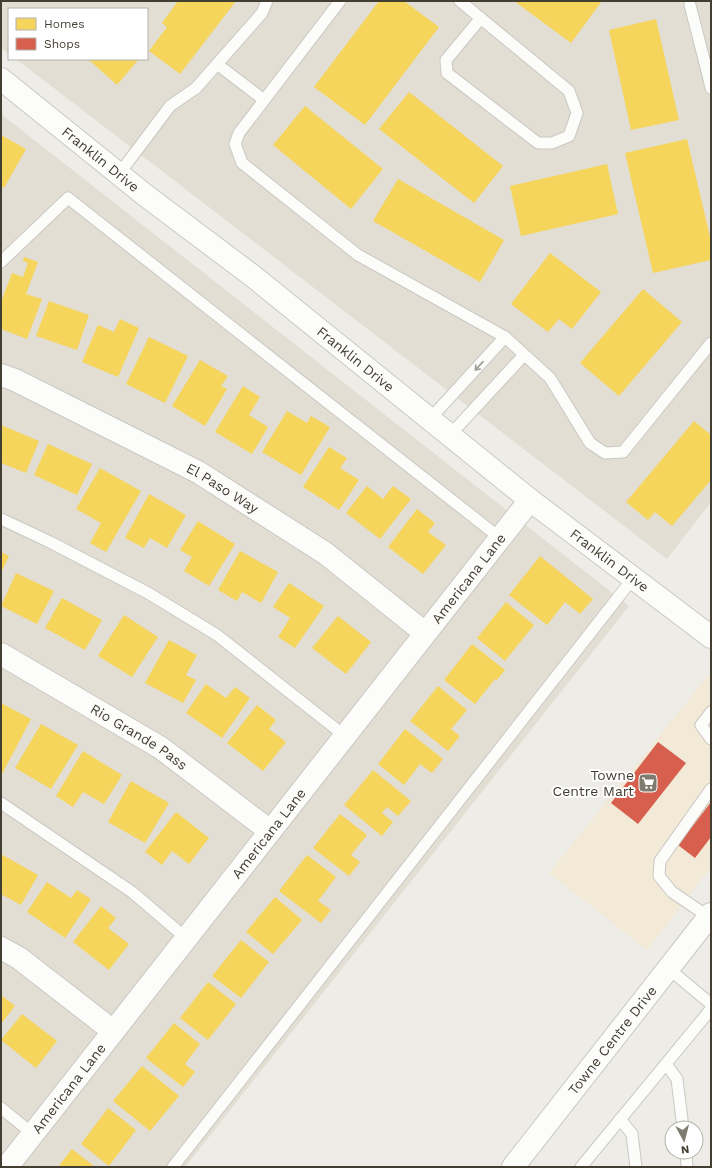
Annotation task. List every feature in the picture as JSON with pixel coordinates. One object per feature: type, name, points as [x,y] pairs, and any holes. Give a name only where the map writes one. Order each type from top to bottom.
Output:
[{"type":"street","name":"Franklin Drive","points":[[1,79],[119,174],[254,277],[429,420],[530,500],[634,577],[711,637]]},
{"type":"street","name":"El Paso Way","points":[[1,375],[15,380],[198,472],[325,553],[425,633]]},
{"type":"street","name":"Americana Lane","points":[[7,1167],[530,500]]},
{"type":"street","name":"Rio Grande Pass","points":[[1,654],[160,748],[270,831]]},
{"type":"street","name":"Towne Centre Drive","points":[[513,1167],[710,915]]},
{"type":"street","points":[[1,948],[19,958],[114,1031]]},
{"type":"lane","points":[[119,174],[170,106],[196,88],[262,13],[267,1]]},
{"type":"lane","points":[[340,1],[239,133],[235,144],[242,163],[358,255],[505,338],[550,378],[590,443],[605,453],[622,452],[711,343]]},
{"type":"lane","points":[[460,1],[481,18],[569,91],[577,113],[569,136],[552,143],[538,143],[447,73],[446,60],[481,18]]},
{"type":"lane","points":[[690,5],[709,74],[711,88]]},
{"type":"lane","points":[[217,64],[264,100]]},
{"type":"lane","points":[[1,262],[68,198],[500,538]]},
{"type":"lane","points":[[429,420],[505,338]]},
{"type":"lane","points":[[449,436],[524,354]]},
{"type":"lane","points":[[1,519],[50,542],[148,593],[217,635],[344,736]]},
{"type":"lane","points":[[172,1167],[634,577]]},
{"type":"lane","points":[[711,712],[701,725],[711,739]]},
{"type":"lane","points":[[710,915],[672,892],[659,876],[660,861],[711,789]]},
{"type":"lane","points":[[1,803],[132,892],[186,938]]},
{"type":"lane","points":[[669,969],[711,1004]]},
{"type":"lane","points":[[581,1167],[711,1009]]},
{"type":"lane","points":[[666,1064],[677,1079],[682,1120]]},
{"type":"lane","points":[[1,1108],[33,1134]]},
{"type":"lane","points":[[620,1119],[632,1134],[636,1167]]},
{"type":"shaded area","points":[[1,1],[711,1],[711,502],[667,559],[17,60],[148,60],[148,8],[8,8],[8,53],[1,48]]},
{"type":"shaded area","points":[[1,114],[629,606],[185,1167],[1,1167]]},
{"type":"shaded area","points":[[711,672],[711,867],[647,950],[549,873]]},
{"type":"building: Homes","points":[[178,1],[236,1],[180,74],[149,51],[167,27],[162,23]]},
{"type":"building: Homes","points":[[379,1],[404,1],[439,27],[365,125],[314,87]]},
{"type":"building: Homes","points":[[514,1],[602,1],[571,43]]},
{"type":"building: Homes","points":[[656,19],[679,120],[631,130],[609,30]]},
{"type":"building: Homes","points":[[89,60],[138,60],[117,85]]},
{"type":"building: Homes","points":[[409,92],[503,166],[474,203],[379,129]]},
{"type":"building: Homes","points":[[305,106],[383,169],[351,209],[273,145]]},
{"type":"building: Homes","points":[[1,135],[26,149],[4,188],[1,186]]},
{"type":"building: Homes","points":[[687,139],[711,241],[711,260],[653,273],[625,153]]},
{"type":"building: Homes","points":[[607,164],[618,214],[521,236],[510,186]]},
{"type":"building: Homes","points":[[398,179],[504,240],[480,282],[373,221]]},
{"type":"building: Homes","points":[[550,253],[601,292],[572,329],[559,319],[548,332],[511,304]]},
{"type":"building: Homes","points":[[24,257],[38,262],[26,294],[42,299],[27,339],[1,329],[1,302],[12,273],[23,277],[28,263],[23,261]]},
{"type":"building: Homes","points":[[643,289],[682,322],[619,396],[580,363]]},
{"type":"building: Homes","points":[[49,301],[89,315],[77,350],[36,336]]},
{"type":"building: Homes","points":[[120,319],[139,328],[118,377],[82,362],[98,325],[114,332]]},
{"type":"building: Homes","points":[[149,337],[188,356],[165,403],[126,384]]},
{"type":"building: Homes","points":[[200,360],[228,376],[221,386],[227,389],[205,426],[172,406]]},
{"type":"building: Homes","points":[[243,386],[260,397],[249,415],[268,427],[252,454],[215,432]]},
{"type":"building: Homes","points":[[287,411],[307,423],[311,416],[330,427],[301,475],[262,452]]},
{"type":"building: Homes","points":[[694,421],[711,435],[711,480],[672,526],[655,512],[648,520],[626,502]]},
{"type":"building: Homes","points":[[1,425],[39,441],[26,473],[1,463]]},
{"type":"building: Homes","points":[[48,444],[92,464],[77,495],[34,475]]},
{"type":"building: Homes","points":[[329,447],[347,458],[340,468],[359,480],[339,510],[303,487]]},
{"type":"building: Homes","points":[[100,468],[141,491],[106,552],[90,543],[101,523],[76,509]]},
{"type":"building: Homes","points":[[367,486],[383,499],[393,486],[411,499],[380,539],[346,513]]},
{"type":"building: Homes","points":[[149,494],[186,515],[167,548],[150,538],[144,548],[125,538]]},
{"type":"building: Homes","points":[[417,509],[435,523],[428,532],[446,545],[423,574],[388,547]]},
{"type":"building: Homes","points":[[198,521],[235,544],[209,586],[184,571],[192,557],[180,550]]},
{"type":"building: Homes","points":[[240,551],[278,572],[261,603],[242,592],[237,601],[218,590]]},
{"type":"building: Homes","points":[[1,552],[9,556],[1,573]]},
{"type":"building: Homes","points":[[540,556],[593,599],[580,614],[565,602],[547,625],[509,595]]},
{"type":"building: Homes","points":[[16,573],[54,591],[37,624],[1,606]]},
{"type":"building: Homes","points":[[289,583],[324,606],[295,648],[278,637],[290,618],[273,607]]},
{"type":"building: Homes","points":[[62,598],[102,620],[85,650],[45,628]]},
{"type":"building: Homes","points":[[506,602],[534,625],[505,661],[477,638]]},
{"type":"building: Homes","points":[[124,615],[158,637],[132,677],[98,656]]},
{"type":"building: Homes","points":[[338,616],[371,642],[346,674],[312,648]]},
{"type":"building: Homes","points":[[169,640],[197,655],[186,675],[196,680],[183,703],[145,683]]},
{"type":"building: Homes","points":[[472,644],[505,670],[497,680],[495,679],[475,704],[444,680]]},
{"type":"building: Homes","points":[[206,684],[226,698],[235,687],[250,698],[222,738],[186,713]]},
{"type":"building: Homes","points":[[438,686],[467,710],[451,729],[460,736],[448,751],[410,721]]},
{"type":"building: Homes","points":[[1,703],[31,719],[1,776]]},
{"type":"building: Homes","points":[[257,705],[276,720],[269,729],[286,742],[263,771],[227,743]]},
{"type":"building: Homes","points":[[41,724],[78,745],[51,789],[15,768]]},
{"type":"building: Homes","points":[[405,729],[443,759],[432,773],[420,764],[404,785],[378,764]]},
{"type":"building: Homes","points":[[83,751],[122,775],[104,804],[83,792],[73,807],[56,796]]},
{"type":"building: Homes","points":[[373,770],[411,801],[398,816],[387,807],[382,813],[393,822],[382,836],[344,805]]},
{"type":"building: Homes","points":[[131,781],[169,803],[145,843],[108,822]]},
{"type":"building: Homes","points":[[176,812],[209,838],[189,864],[172,851],[162,865],[145,852]]},
{"type":"building: Homes","points":[[340,814],[367,835],[351,855],[360,862],[349,876],[313,848]]},
{"type":"building: Homes","points":[[1,854],[38,875],[21,905],[1,894]]},
{"type":"building: Homes","points":[[307,855],[336,877],[318,901],[331,910],[321,923],[279,891]]},
{"type":"building: Homes","points":[[47,882],[71,898],[77,890],[91,899],[65,938],[27,912]]},
{"type":"building: Homes","points":[[275,897],[302,920],[273,954],[246,932]]},
{"type":"building: Homes","points":[[101,906],[116,918],[108,928],[129,944],[109,970],[73,942]]},
{"type":"building: Homes","points":[[241,940],[269,962],[241,998],[212,976]]},
{"type":"building: Homes","points":[[208,982],[236,1004],[208,1040],[180,1018]]},
{"type":"building: Homes","points":[[1,995],[15,1006],[1,1024]]},
{"type":"building: Homes","points":[[22,1014],[57,1041],[36,1068],[1,1040]]},
{"type":"building: Homes","points":[[174,1023],[200,1044],[185,1064],[195,1072],[183,1087],[146,1058]]},
{"type":"building: Homes","points":[[142,1066],[179,1096],[150,1131],[113,1101]]},
{"type":"building: Homes","points":[[108,1108],[136,1130],[109,1166],[81,1144]]},
{"type":"building: Homes","points":[[72,1149],[95,1167],[58,1167]]},
{"type":"building: Shops","name":"Towne Centre Mart","points":[[658,742],[686,763],[638,824],[611,803]]},
{"type":"building: Shops","points":[[711,802],[711,837],[695,858],[678,845]]},
{"type":"place","name":"Towne Centre Mart","points":[[648,783]]}]
